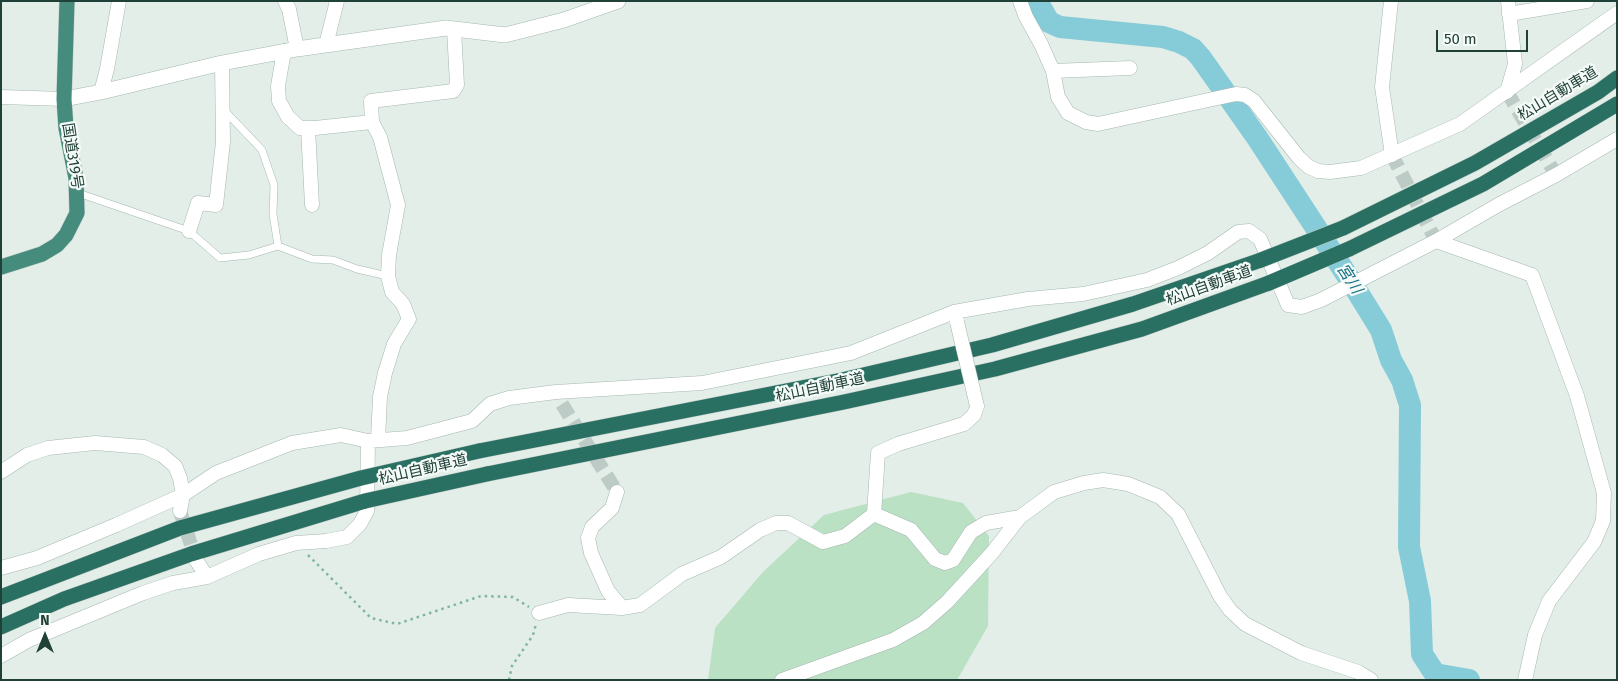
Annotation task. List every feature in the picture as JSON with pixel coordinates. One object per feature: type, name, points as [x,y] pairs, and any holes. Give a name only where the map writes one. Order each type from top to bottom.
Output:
[{"type":"highway","name":"国道319号","points":[[1,267],[42,254],[57,245],[66,235],[77,213],[78,193],[66,128],[64,99],[67,1]]},
{"type":"highway","name":"松山自動車道","points":[[1,597],[180,528],[361,478],[479,451],[842,380],[992,345],[1134,304],[1261,260],[1343,228],[1475,163],[1598,92],[1617,78]]},
{"type":"highway","name":"松山自動車道","points":[[1,627],[64,599],[182,557],[365,502],[487,474],[844,402],[995,368],[1142,329],[1269,282],[1349,249],[1483,184],[1617,104]]},
{"type":"street","points":[[101,92],[119,1]]},
{"type":"street","points":[[285,1],[289,9],[290,50],[278,86],[280,101],[288,117],[300,128],[372,122]]},
{"type":"street","points":[[326,45],[337,1]]},
{"type":"street","points":[[1,97],[64,99],[222,63],[290,50],[446,28],[505,35],[564,20],[618,1]]},
{"type":"street","points":[[1020,1],[1053,71],[1058,97],[1068,113],[1086,122],[1098,124],[1202,100],[1236,94],[1245,95],[1254,101],[1299,158],[1309,167],[1318,171],[1330,172],[1361,168],[1460,124],[1617,13]]},
{"type":"street","points":[[1391,1],[1382,87],[1392,155]]},
{"type":"street","points":[[1507,92],[1515,64],[1508,8],[1587,1]]},
{"type":"street","points":[[1,656],[29,640],[143,593],[173,583],[207,577],[259,554],[296,543],[326,541],[347,537],[360,524],[368,511],[373,440],[385,373],[394,344],[409,319],[403,304],[392,292],[388,276],[389,255],[398,205],[380,137],[372,122],[371,101],[453,91],[457,85],[454,29]]},
{"type":"street","points":[[189,231],[198,203],[216,206],[223,142],[222,63]]},
{"type":"street","points":[[1053,71],[1130,68]]},
{"type":"street","points":[[308,128],[312,205]]},
{"type":"street","points":[[1,568],[37,558],[183,495],[216,473],[292,443],[341,435],[373,440],[407,438],[472,421],[490,404],[509,398],[559,398],[711,382],[851,354],[955,317],[1028,299],[1083,294],[1147,280],[1178,268],[1208,253],[1238,232],[1249,231],[1260,239],[1288,305],[1302,307],[1322,300],[1436,241],[1617,139]]},
{"type":"street","points":[[1436,241],[1532,274],[1577,396],[1604,493],[1603,521],[1594,542],[1550,601],[1534,635],[1525,680]]},
{"type":"street","points":[[539,613],[568,605],[622,608],[640,605],[682,574],[721,556],[760,530],[776,523],[788,523],[823,542],[845,536],[874,514],[878,453],[898,444],[964,424],[974,415],[978,406],[955,317]]},
{"type":"street","points":[[1,472],[27,455],[48,448],[95,443],[144,448],[162,455],[175,466],[180,478],[183,495],[180,511]]},
{"type":"street","points":[[782,680],[892,640],[923,623],[954,595],[992,553],[1020,517],[1054,492],[1084,482],[1103,480],[1128,484],[1160,497],[1178,514],[1220,596],[1230,610],[1245,624],[1301,653],[1358,672],[1371,680]]},
{"type":"street","points":[[617,492],[612,508],[592,527],[588,538],[591,554],[608,591],[622,608]]},
{"type":"street","points":[[874,514],[911,530],[935,559],[945,564],[953,560],[971,532],[986,523],[1020,517]]},
{"type":"street","points":[[196,560],[207,577]]},
{"type":"lane","points":[[223,108],[262,150],[274,186],[273,214],[278,246]]},
{"type":"lane","points":[[78,193],[189,231],[220,258],[249,255],[278,246],[312,259],[333,260],[357,269],[388,276]]},
{"type":"path","points":[[296,543],[371,618],[397,624],[481,596],[513,597],[539,613],[533,635],[512,666],[509,680]]},
{"type":"green space","points":[[911,492],[963,503],[989,536],[988,626],[957,680],[708,680],[715,628],[763,572],[824,515]]},
{"type":"waterway","name":"宮川","points":[[1037,1],[1049,22],[1060,27],[1163,37],[1193,49],[1258,139],[1352,283],[1381,330],[1391,360],[1402,380],[1410,405],[1409,547],[1420,601],[1422,654],[1435,674],[1469,680]]},
{"type":"tunnel","points":[[1507,92],[1556,175]]},
{"type":"tunnel","points":[[1392,155],[1436,241]]},
{"type":"tunnel","points":[[562,404],[617,492]]},
{"type":"tunnel","points":[[180,511],[196,560]]}]
